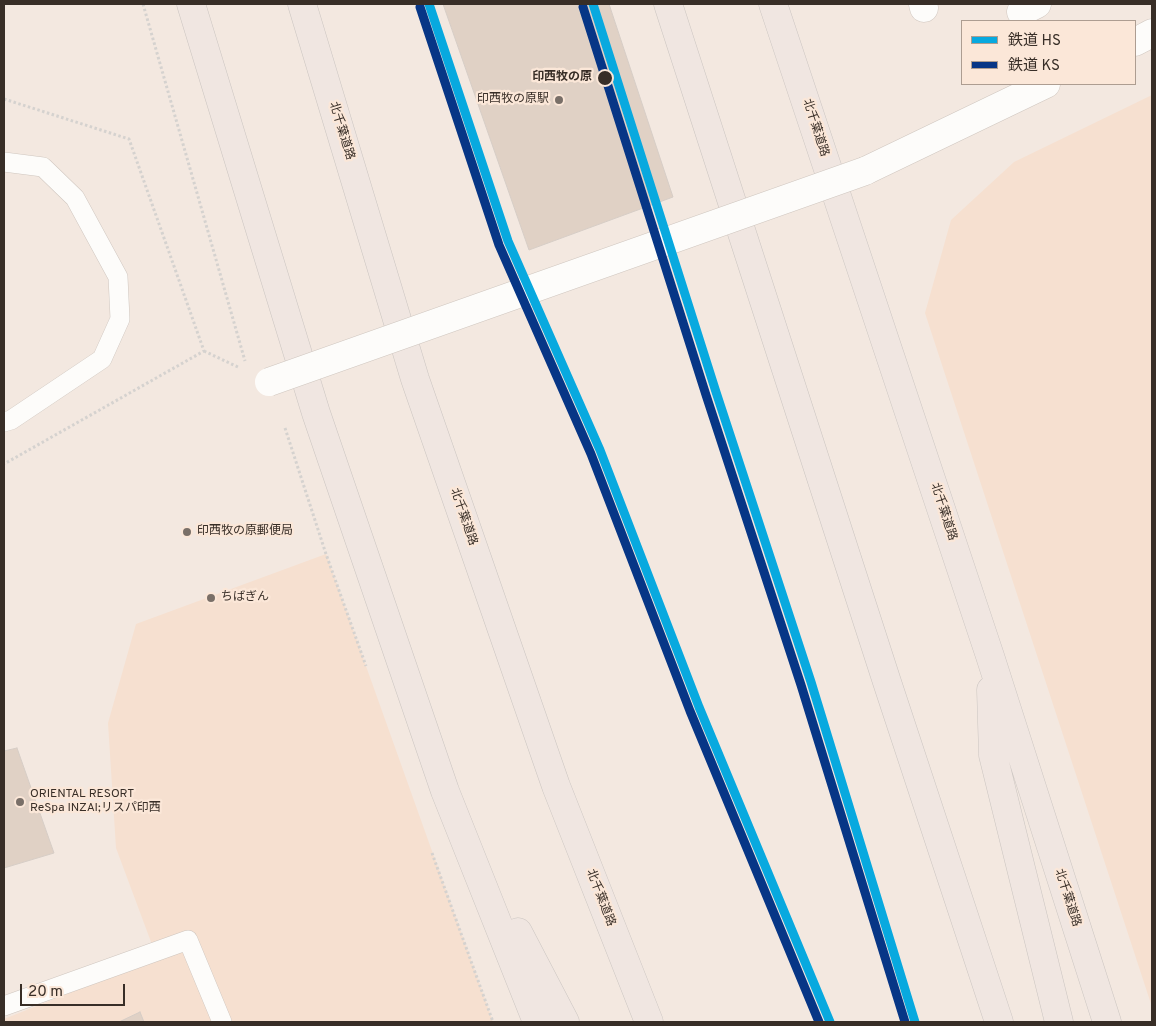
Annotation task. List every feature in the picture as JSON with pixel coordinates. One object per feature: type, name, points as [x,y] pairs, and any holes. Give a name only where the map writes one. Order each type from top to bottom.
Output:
[{"type":"highway","points":[[191,4],[316,413],[445,791],[537,1022]]},
{"type":"highway","name":"北千葉道路","points":[[302,4],[415,378],[556,786],[649,1022]]},
{"type":"highway","points":[[668,4],[999,1022]]},
{"type":"highway","name":"北千葉道路","points":[[773,4],[990,656],[1107,1022]]},
{"type":"highway","points":[[990,656],[993,755],[1058,1022]]},
{"type":"highway","points":[[445,791],[565,1022]]},
{"type":"street","points":[[1136,41],[1152,33]]},
{"type":"street","points":[[258,377],[865,171],[1044,85]]},
{"type":"lane","points":[[4,162],[43,167],[75,198],[118,277],[120,319],[102,359],[11,420],[4,422]]},
{"type":"lane","points":[[4,1006],[188,940],[222,1022]]},
{"type":"path","points":[[143,4],[258,377]]},
{"type":"path","points":[[204,351],[258,377]]},
{"type":"shaded area","points":[[1152,95],[1152,1007],[925,313],[951,220],[1014,162]]},
{"type":"shaded area","points":[[326,554],[493,1022],[4,1022],[4,1019],[157,958],[116,848],[108,723],[136,624]]},
{"type":"building","name":"印西牧の原駅","points":[[443,4],[609,4],[673,197],[529,250]]},
{"type":"building","name":"ORIENTAL RESORT ReSpa INZAI;リスパ印西","points":[[17,748],[54,853],[4,868],[4,751]]},
{"type":"building","points":[[140,1012],[144,1022],[119,1022]]},
{"type":"rail line","name":"HS","points":[[429,4],[508,241],[600,450],[699,707],[830,1022]]},
{"type":"rail line","name":"HS","points":[[593,4],[716,392],[811,682],[915,1022]]},
{"type":"rail line","name":"KS","points":[[420,7],[499,245],[591,454],[690,711],[819,1022]]},
{"type":"rail line","name":"KS","points":[[583,7],[706,395],[801,685],[905,1022]]},
{"type":"place","name":"印西牧の原","points":[[605,78]]},
{"type":"place","name":"印西牧の原駅","points":[[559,100]]},
{"type":"place","name":"印西牧の原郵便局","points":[[187,532]]},
{"type":"place","name":"ちばぎん","points":[[211,598]]},
{"type":"place","name":"ORIENTAL RESORT ReSpa INZAI;リスパ印西","points":[[20,802]]}]
